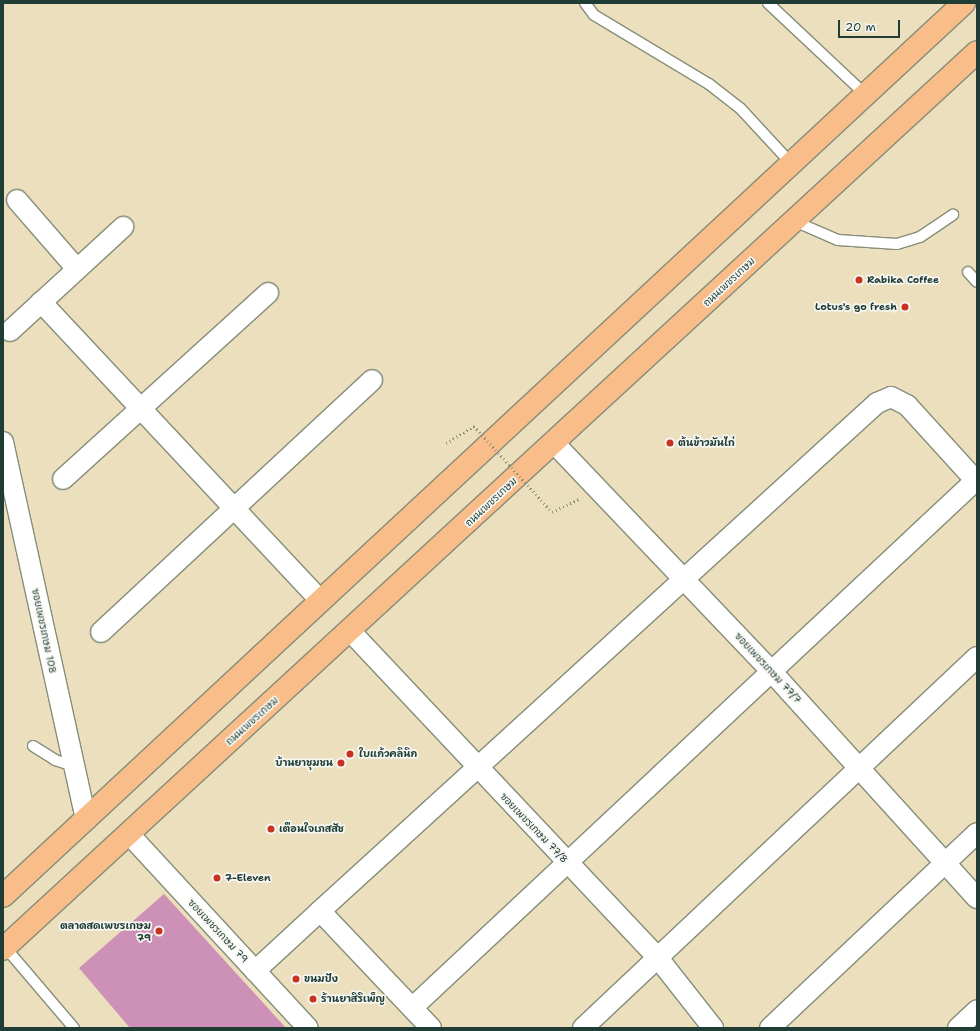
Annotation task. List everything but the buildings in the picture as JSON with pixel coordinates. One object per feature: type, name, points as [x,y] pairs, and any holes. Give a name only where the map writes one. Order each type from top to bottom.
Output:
[{"type":"main road","points":[[3,896],[964,3]]},
{"type":"main road","name":"ถนนเพชรเกษม","points":[[4,948],[794,221],[976,57]]},
{"type":"street","points":[[17,200],[78,269]]},
{"type":"street","points":[[10,331],[123,227]]},
{"type":"street","points":[[63,479],[268,293]]},
{"type":"street","points":[[41,302],[321,601]]},
{"type":"street","points":[[101,632],[372,380]]},
{"type":"street","points":[[255,971],[478,769],[877,403],[891,397],[907,405],[976,481],[770,670],[412,1008]]},
{"type":"street","name":"ซอยเพชรเกษม 108","points":[[3,442],[86,820]]},
{"type":"street","name":"ซอยเพชรเกษม 77/7","points":[[554,443],[770,670],[977,898]]},
{"type":"street","name":"ซอยเพชรเกษม 77/8","points":[[350,631],[478,769],[658,958],[712,1028]]},
{"type":"street","points":[[583,1028],[977,657]]},
{"type":"street","name":"ซอยเพชรเกษม 79","points":[[128,833],[308,1028]]},
{"type":"street","points":[[770,1028],[977,833]]},
{"type":"street","points":[[320,911],[431,1028]]},
{"type":"street","points":[[958,1028],[977,1010]]},
{"type":"lane","points":[[585,3],[594,15],[709,84],[740,108],[791,163]]},
{"type":"lane","points":[[768,3],[865,94]]},
{"type":"lane","points":[[794,221],[838,240],[890,244],[932,235],[953,215]]},
{"type":"lane","points":[[968,272],[977,282]]},
{"type":"lane","points":[[33,746],[49,758],[74,766]]},
{"type":"lane","points":[[4,948],[72,1027]]},
{"type":"path","points":[[446,443],[474,426],[552,512],[581,498]]},
{"type":"place","name":"Rabika Coffee","points":[[859,280]]},
{"type":"place","name":"Lotus's go fresh","points":[[905,307]]},
{"type":"place","name":"ต้นข้าวมันไก่","points":[[670,443]]},
{"type":"place","name":"ใบแก้วคลินิก","points":[[350,754]]},
{"type":"place","name":"บ้านยาชุมชน","points":[[341,763]]},
{"type":"place","name":"เตือนใจเภสสัช","points":[[271,829]]},
{"type":"place","name":"7-Eleven","points":[[217,878]]},
{"type":"place","name":"ตลาดสดเพชรเกษม 79","points":[[159,931]]},
{"type":"place","name":"ขนมปัง","points":[[296,979]]},
{"type":"place","name":"ร้านยาสิริเพ็ญ","points":[[313,999]]}]
